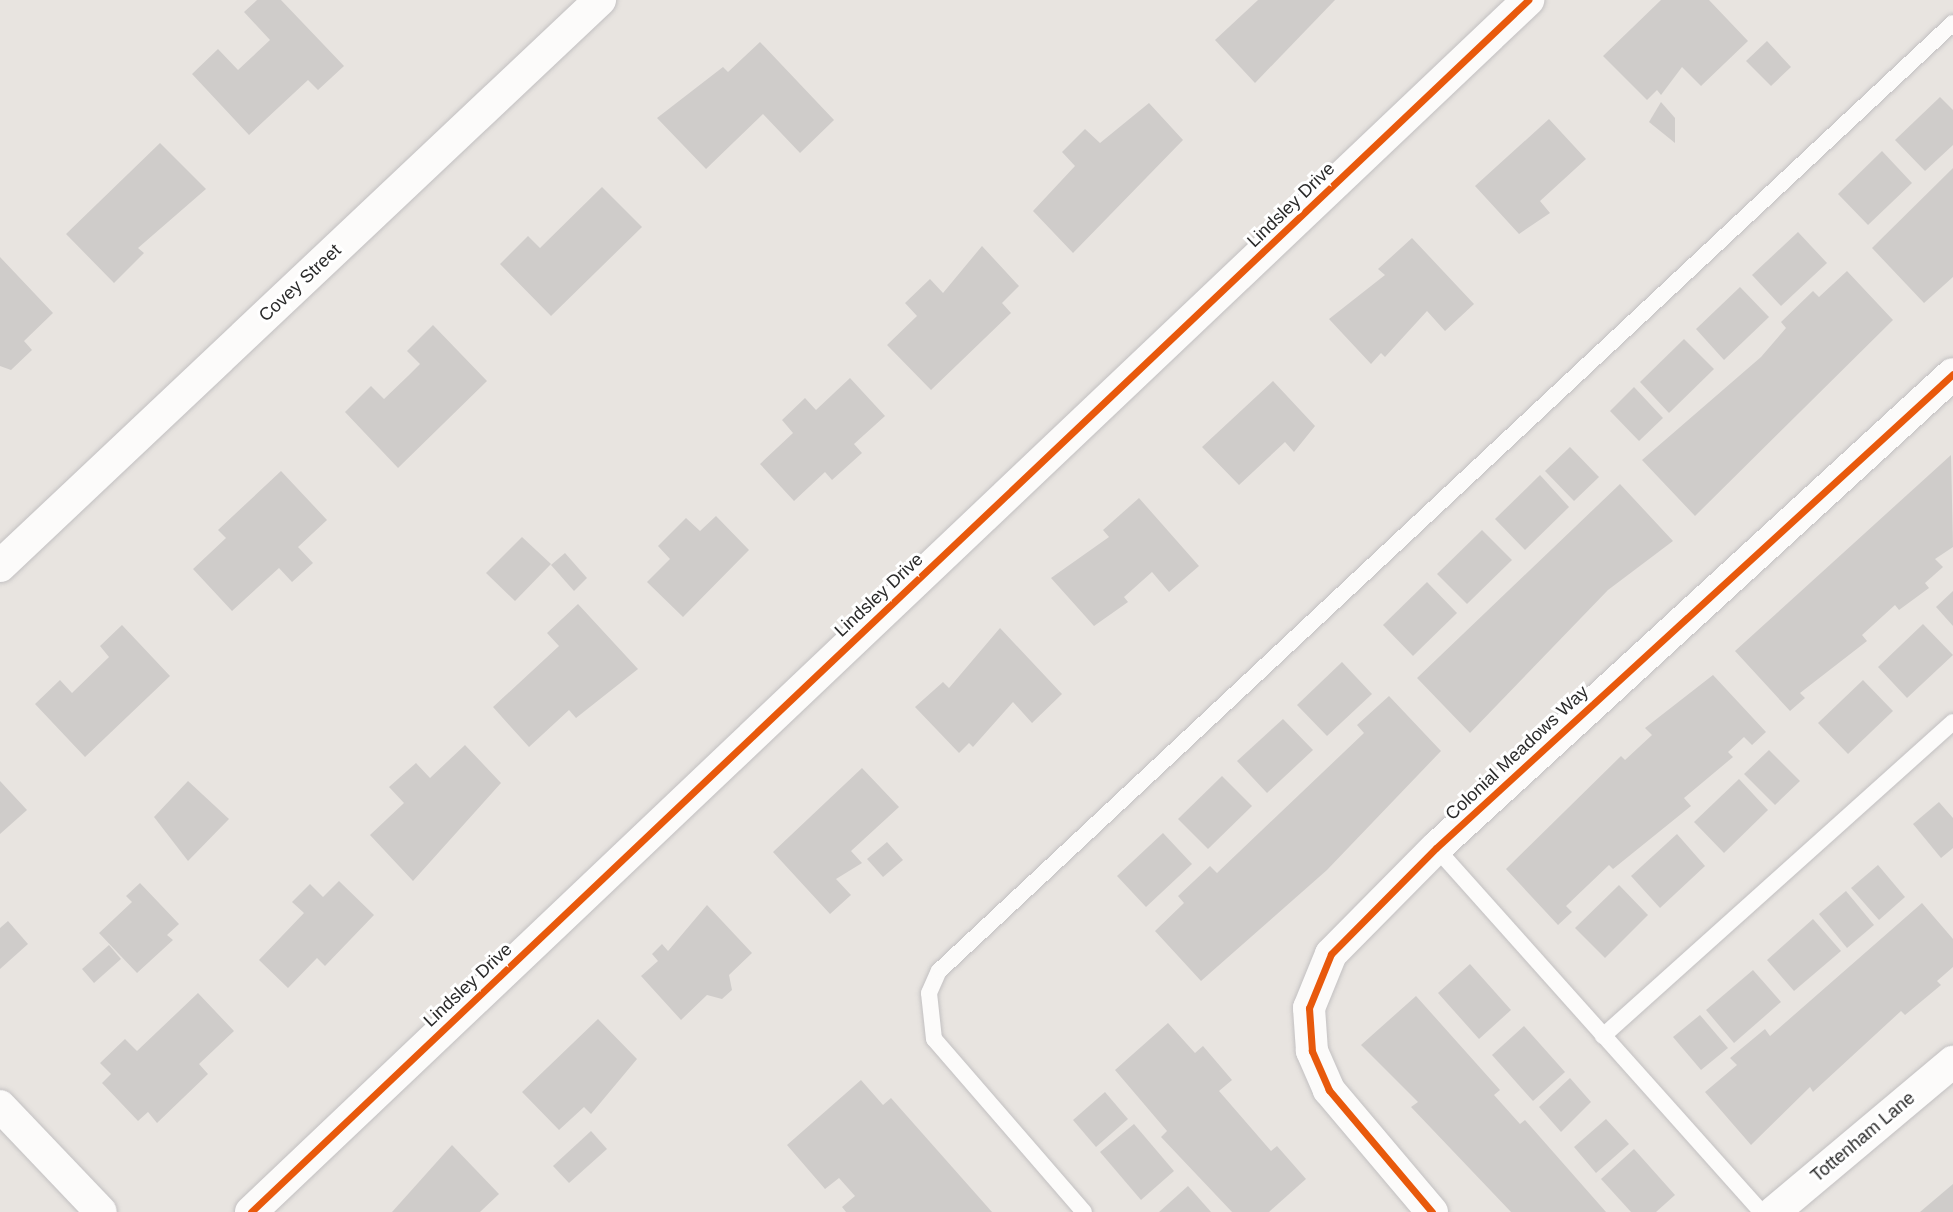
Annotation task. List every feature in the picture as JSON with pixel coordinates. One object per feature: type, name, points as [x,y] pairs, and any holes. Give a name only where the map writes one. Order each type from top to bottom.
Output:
[{"type":"street","name":"Covey Street","points":[[0,566],[600,0]]},
{"type":"street","name":"Lindsley Drive","points":[[251,1212],[1528,0]]},
{"type":"street","name":"Colonial Meadows Way","points":[[1433,1212],[1329,1090],[1312,1051],[1309,1008],[1331,954],[1436,848],[1953,374]]},
{"type":"street","name":"Tottenham Lane","points":[[1774,1212],[1953,1062]]},
{"type":"street","points":[[0,1106],[101,1212]]},
{"type":"lane","points":[[1084,1212],[934,1039],[929,993],[939,971],[1953,23]]},
{"type":"lane","points":[[1603,1035],[1953,722]]},
{"type":"lane","points":[[1436,848],[1761,1212]]},
{"type":"building","points":[[257,0],[281,0],[344,66],[318,90],[308,80],[249,135],[192,74],[218,49],[238,70],[270,40],[244,12]]},
{"type":"building","points":[[1258,0],[1335,0],[1255,83],[1215,40]]},
{"type":"building","points":[[1661,0],[1709,0],[1748,41],[1701,86],[1682,67],[1661,95],[1657,90],[1647,100],[1603,56]]},
{"type":"building","points":[[1767,41],[1791,67],[1771,86],[1746,61]]},
{"type":"building","points":[[760,42],[834,120],[800,153],[763,114],[706,169],[657,118],[723,67],[728,72]]},
{"type":"building","points":[[1940,97],[1953,110],[1953,145],[1925,171],[1895,140]]},
{"type":"building","points":[[1661,102],[1675,118],[1675,143],[1649,122]]},
{"type":"building","points":[[1149,103],[1183,140],[1073,253],[1033,211],[1075,166],[1062,152],[1085,129],[1100,143]]},
{"type":"building","points":[[1549,119],[1586,159],[1540,201],[1550,213],[1519,234],[1475,186]]},
{"type":"building","points":[[160,143],[206,189],[138,248],[144,253],[114,283],[66,234]]},
{"type":"building","points":[[1882,151],[1912,183],[1868,225],[1838,194]]},
{"type":"building","points":[[1953,168],[1953,277],[1924,303],[1872,248]]},
{"type":"building","points":[[602,187],[642,227],[551,316],[500,264],[528,236],[540,248]]},
{"type":"building","points":[[1798,232],[1827,263],[1781,306],[1752,275]]},
{"type":"building","points":[[1412,238],[1474,304],[1445,331],[1427,311],[1385,357],[1381,353],[1371,364],[1329,319],[1385,275],[1378,269]]},
{"type":"building","points":[[982,246],[1019,286],[1002,303],[1011,313],[931,390],[887,345],[917,316],[905,303],[930,279],[943,293]]},
{"type":"building","points":[[0,257],[53,313],[24,341],[32,350],[11,370],[0,366]]},
{"type":"building","points":[[1847,271],[1893,320],[1695,516],[1642,460],[1761,357],[1786,328],[1781,322],[1813,291],[1819,297]]},
{"type":"building","points":[[1740,287],[1769,317],[1724,360],[1696,329]]},
{"type":"building","points":[[433,325],[487,381],[398,468],[345,412],[371,386],[384,399],[408,376],[420,364],[407,351]]},
{"type":"building","points":[[1684,339],[1714,369],[1669,413],[1640,382]]},
{"type":"building","points":[[850,378],[885,416],[854,444],[862,453],[832,480],[825,472],[794,501],[760,464],[793,433],[782,420],[805,398],[816,410]]},
{"type":"building","points":[[1273,381],[1315,426],[1294,452],[1285,442],[1239,485],[1202,447]]},
{"type":"building","points":[[1634,387],[1663,418],[1639,441],[1610,411]]},
{"type":"building","points":[[1570,447],[1599,477],[1574,501],[1545,471]]},
{"type":"building","points":[[1951,455],[1953,547],[1935,559],[1943,567],[1925,583],[1929,588],[1899,610],[1895,605],[1862,635],[1867,641],[1800,693],[1805,698],[1790,711],[1735,651]]},
{"type":"building","points":[[281,471],[327,520],[298,547],[313,563],[292,582],[279,568],[232,611],[193,569],[226,538],[218,530]]},
{"type":"building","points":[[1540,475],[1569,507],[1525,550],[1495,519]]},
{"type":"building","points":[[1620,484],[1673,541],[1608,590],[1470,733],[1417,678]]},
{"type":"building","points":[[1139,498],[1199,566],[1169,592],[1152,572],[1124,597],[1128,602],[1094,626],[1051,578],[1109,537],[1103,530]]},
{"type":"building","points":[[716,516],[749,550],[683,617],[647,582],[670,559],[658,546],[686,518],[700,531]]},
{"type":"building","points":[[1482,530],[1512,560],[1467,604],[1437,574]]},
{"type":"building","points":[[522,537],[551,564],[515,601],[486,573]]},
{"type":"building","points":[[565,553],[587,578],[574,591],[551,565]]},
{"type":"building","points":[[1427,582],[1457,613],[1413,656],[1383,625]]},
{"type":"building","points":[[1953,591],[1953,626],[1936,607]]},
{"type":"building","points":[[578,604],[638,669],[576,718],[569,710],[529,747],[493,707],[559,646],[547,633]]},
{"type":"building","points":[[1923,624],[1953,655],[1907,698],[1878,667]]},
{"type":"building","points":[[122,625],[170,676],[85,757],[35,704],[60,680],[72,693],[109,657],[100,646]]},
{"type":"building","points":[[1000,628],[1062,694],[1032,723],[1013,702],[973,747],[969,743],[959,753],[915,707],[943,682],[949,688]]},
{"type":"building","points":[[1342,662],[1372,694],[1327,736],[1297,705]]},
{"type":"building","points":[[1713,675],[1766,732],[1752,745],[1744,737],[1728,752],[1733,757],[1684,798],[1691,806],[1613,869],[1609,865],[1566,906],[1572,912],[1558,925],[1506,869],[1621,756],[1625,760],[1652,735],[1645,728]]},
{"type":"building","points":[[1863,680],[1893,711],[1848,754],[1818,723]]},
{"type":"building","points":[[1389,696],[1441,751],[1327,870],[1201,981],[1155,931],[1184,903],[1178,896],[1210,866],[1217,873],[1364,733],[1357,725]]},
{"type":"building","points":[[1283,719],[1313,750],[1267,793],[1237,761]]},
{"type":"building","points":[[465,745],[501,783],[413,881],[370,835],[404,803],[389,787],[416,763],[430,778]]},
{"type":"building","points":[[1769,750],[1800,781],[1775,805],[1744,774]]},
{"type":"building","points":[[862,768],[899,807],[851,851],[862,863],[836,879],[851,895],[830,914],[773,852]]},
{"type":"building","points":[[1222,776],[1252,806],[1208,849],[1178,819]]},
{"type":"building","points":[[1739,779],[1768,810],[1724,853],[1694,822]]},
{"type":"building","points":[[0,781],[27,810],[0,834]]},
{"type":"building","points":[[188,781],[229,819],[188,861],[154,817]]},
{"type":"building","points":[[1939,802],[1953,818],[1953,848],[1941,858],[1913,824]]},
{"type":"building","points":[[1163,833],[1192,864],[1146,907],[1117,876]]},
{"type":"building","points":[[1677,834],[1705,866],[1660,908],[1631,876]]},
{"type":"building","points":[[887,842],[903,860],[883,877],[867,859]]},
{"type":"building","points":[[1878,865],[1905,897],[1879,920],[1851,888]]},
{"type":"building","points":[[339,881],[374,915],[325,966],[317,958],[288,988],[259,960],[304,913],[292,902],[310,884],[323,897]]},
{"type":"building","points":[[140,883],[179,924],[167,935],[173,940],[137,973],[99,933],[132,902],[126,896]]},
{"type":"building","points":[[1619,885],[1648,915],[1605,958],[1575,928]]},
{"type":"building","points":[[1846,891],[1874,925],[1847,948],[1819,914]]},
{"type":"building","points":[[1922,903],[1953,939],[1953,967],[1937,981],[1941,985],[1905,1015],[1901,1011],[1813,1092],[1810,1087],[1751,1145],[1705,1092],[1737,1065],[1730,1058],[1765,1029],[1770,1036]]},
{"type":"building","points":[[707,905],[752,953],[729,975],[732,990],[722,999],[707,995],[681,1020],[641,976],[658,961],[652,954],[662,944],[668,951]]},
{"type":"building","points":[[1813,919],[1841,951],[1794,991],[1767,960]]},
{"type":"building","points":[[8,921],[28,944],[0,969],[0,928]]},
{"type":"building","points":[[109,945],[121,959],[94,983],[82,969]]},
{"type":"building","points":[[1470,964],[1511,1010],[1479,1039],[1438,993]]},
{"type":"building","points":[[1753,970],[1781,1002],[1734,1043],[1706,1010]]},
{"type":"building","points":[[198,993],[234,1031],[199,1064],[208,1074],[157,1123],[148,1112],[138,1121],[102,1083],[111,1074],[100,1063],[125,1039],[137,1051]]},
{"type":"building","points":[[1416,996],[1500,1090],[1494,1095],[1520,1124],[1525,1120],[1606,1212],[1511,1212],[1411,1107],[1418,1102],[1361,1045]]},
{"type":"building","points":[[1700,1015],[1728,1048],[1701,1070],[1673,1037]]},
{"type":"building","points":[[598,1019],[637,1059],[591,1114],[584,1107],[559,1130],[522,1092]]},
{"type":"building","points":[[1168,1023],[1195,1053],[1203,1046],[1232,1080],[1219,1091],[1271,1151],[1277,1146],[1306,1179],[1269,1212],[1232,1212],[1161,1137],[1167,1131],[1115,1070]]},
{"type":"building","points":[[1524,1026],[1565,1072],[1533,1101],[1492,1055]]},
{"type":"building","points":[[1570,1078],[1591,1102],[1561,1132],[1539,1107]]},
{"type":"building","points":[[861,1080],[883,1105],[891,1098],[992,1212],[846,1212],[842,1207],[855,1196],[839,1178],[825,1189],[787,1145]]},
{"type":"building","points":[[1105,1092],[1128,1119],[1096,1147],[1073,1120]]},
{"type":"building","points":[[1606,1119],[1629,1144],[1596,1173],[1574,1147]]},
{"type":"building","points":[[1134,1124],[1174,1171],[1141,1200],[1100,1152]]},
{"type":"building","points":[[591,1131],[607,1149],[569,1183],[553,1166]]},
{"type":"building","points":[[452,1145],[499,1194],[480,1212],[392,1212]]},
{"type":"building","points":[[1634,1149],[1675,1195],[1656,1212],[1631,1212],[1601,1179]]},
{"type":"building","points":[[1953,1184],[1953,1212],[1920,1212]]},
{"type":"building","points":[[1188,1186],[1211,1212],[1159,1212]]},
{"type":"cycle path","points":[[251,1212],[1528,0]]},
{"type":"cycle path","points":[[1432,1212],[1329,1090],[1312,1051],[1309,1008],[1331,954],[1436,848],[1953,374]]}]
